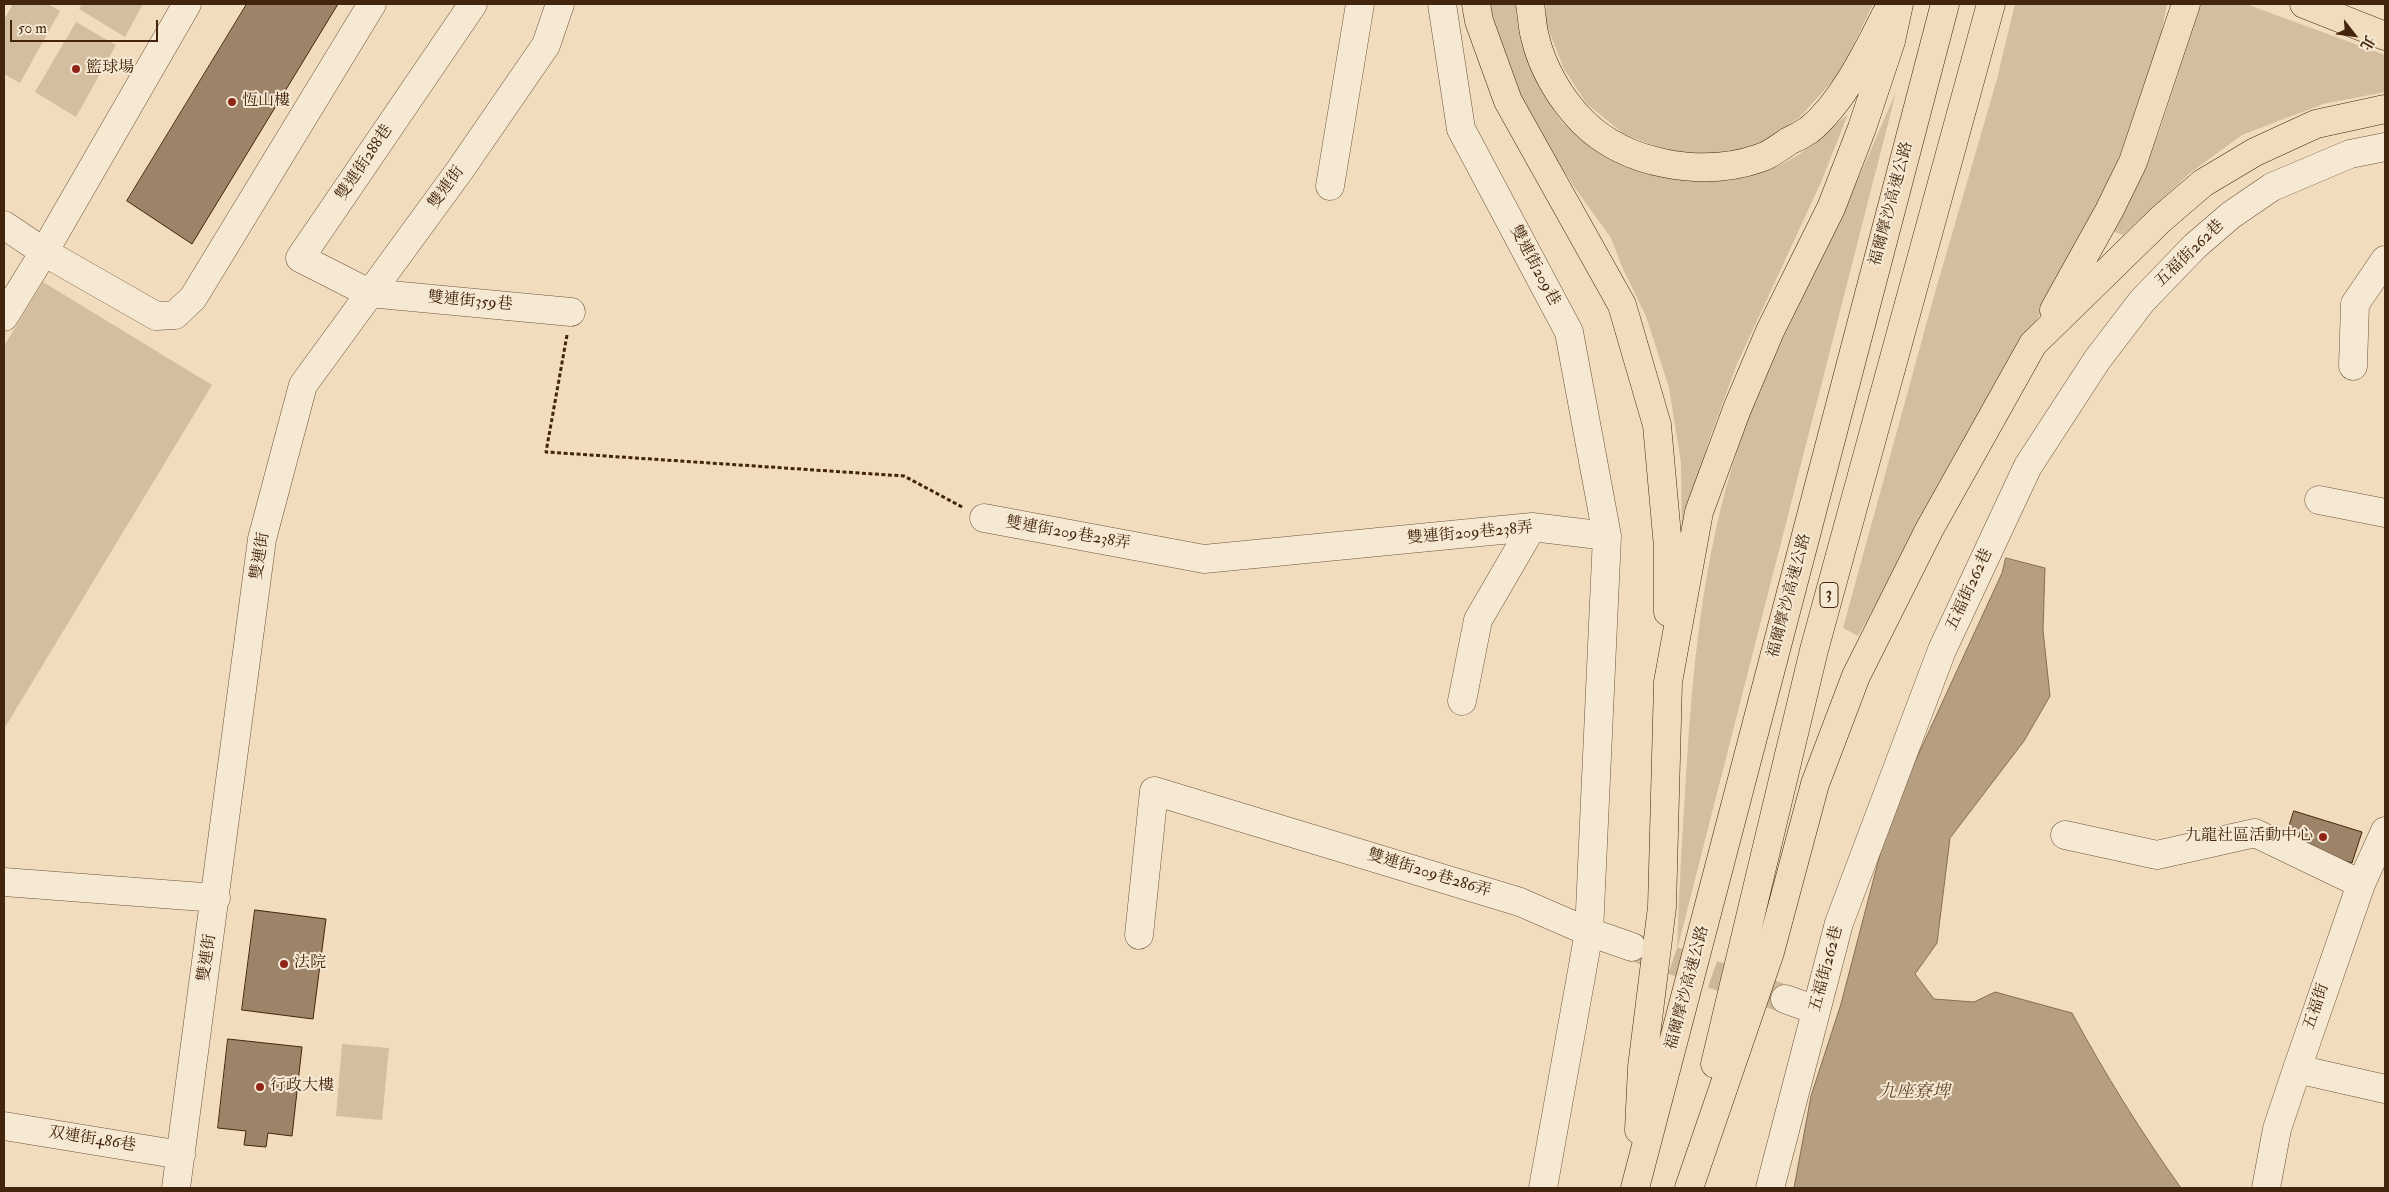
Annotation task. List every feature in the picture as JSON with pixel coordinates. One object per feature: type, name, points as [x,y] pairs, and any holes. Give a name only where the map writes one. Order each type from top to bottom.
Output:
[{"type":"main road","points":[[1476,4],[1479,21],[1508,101],[1622,305],[1656,425],[1668,548],[1668,682],[1662,907],[1642,1068],[1636,1186]]},
{"type":"main road","points":[[1530,4],[1534,37],[1547,69],[1558,91],[1583,122],[1608,142],[1642,157],[1673,166],[1709,168],[1760,158],[1809,130],[1842,93],[1891,4]]},
{"type":"main road","points":[[1668,682],[1699,512],[1737,409],[1770,331],[1830,208],[1862,128],[1891,41],[1899,4]]},
{"type":"main road","name":"福爾摩沙高速公路","points":[[1636,1186],[1945,4]]},
{"type":"main road","points":[[1690,1188],[1770,952],[1815,784],[1856,676],[1929,530],[2074,276],[2133,162],[2186,4]]},
{"type":"main road","points":[[2304,4],[2385,36]]},
{"type":"main road","name":"3","points":[[1685,1188],[1814,650],[1991,5]]},
{"type":"main road","points":[[2034,344],[2161,218],[2203,183],[2255,152],[2316,124],[2385,109]]},
{"type":"street","points":[[4,316],[44,252],[187,4]]},
{"type":"street","points":[[4,225],[44,252],[156,316],[175,315],[193,298],[372,4]]},
{"type":"street","name":"雙連街288巷","points":[[369,293],[300,258],[473,4]]},
{"type":"street","name":"雙連街","points":[[176,1188],[216,898],[262,539],[304,385],[460,170],[546,45],[560,4]]},
{"type":"street","points":[[1330,186],[1360,4]]},
{"type":"street","name":"雙連街209巷","points":[[1442,4],[1461,129],[1569,332],[1607,536]]},
{"type":"street","name":"五福街262巷","points":[[1770,1188],[1839,924],[1942,650],[2028,466],[2097,360],[2142,301],[2195,246],[2231,215],[2272,187],[2350,154],[2385,146]]},
{"type":"street","points":[[2354,366],[2355,304],[2385,260]]},
{"type":"street","name":"雙連街359巷","points":[[369,293],[571,312]]},
{"type":"street","points":[[2319,500],[2385,513]]},
{"type":"street","name":"雙連街209巷238弄","points":[[984,518],[1204,559],[1532,527],[1607,536]]},
{"type":"street","points":[[1462,701],[1478,620],[1532,527]]},
{"type":"street","points":[[1543,1188],[1589,932],[1607,536]]},
{"type":"street","name":"雙連街209巷286弄","points":[[1139,935],[1154,791],[1520,902],[1589,932]]},
{"type":"street","name":"五福街","points":[[2266,1188],[2277,1129],[2297,1069],[2361,884],[2385,831]]},
{"type":"street","points":[[2065,835],[2157,855],[2255,833],[2361,884]]},
{"type":"street","points":[[4,882],[216,898]]},
{"type":"street","points":[[1589,932],[1632,947]]},
{"type":"street","points":[[1785,999],[1816,1010]]},
{"type":"street","points":[[2297,1069],[2385,1089]]},
{"type":"street","name":"双連街486巷","points":[[4,1126],[181,1155]]},
{"type":"path","points":[[571,312],[546,452],[904,476],[984,518]]},
{"type":"shaded area","name":"籃球場","points":[[13,4],[48,4],[60,11],[20,83],[4,74],[4,20]]},
{"type":"shaded area","points":[[82,4],[143,4],[125,37],[79,9]]},
{"type":"shaded area","points":[[1489,4],[1516,4],[1520,38],[1527,59],[1551,106],[1564,124],[1603,153],[1648,173],[1697,181],[1722,180],[1771,169],[1802,152],[1848,114],[1822,180],[1737,364],[1709,440],[1689,507],[1682,540],[1681,463],[1669,388],[1646,316],[1623,269],[1611,238],[1575,188],[1530,119],[1503,61]]},
{"type":"shaded area","points":[[1546,4],[1873,4],[1840,73],[1799,118],[1761,143],[1718,154],[1671,152],[1624,134],[1587,104],[1564,69],[1546,23]]},
{"type":"shaded area","points":[[2015,4],[2167,4],[2147,85],[2116,164],[2080,240],[2018,354],[1858,636],[1843,628],[1934,296],[1997,79]]},
{"type":"shaded area","points":[[2201,4],[2246,4],[2385,55],[2385,92],[2323,104],[2242,135],[2190,173],[2123,235],[2110,230],[2142,173],[2159,132]]},
{"type":"shaded area","name":"籃球場","points":[[76,22],[116,45],[76,117],[35,92]]},
{"type":"shaded area","points":[[1896,92],[1677,950],[1684,808],[1698,636],[1711,554],[1730,473],[1762,385],[1846,206]]},
{"type":"shaded area","points":[[43,282],[212,385],[4,729],[4,346]]},
{"type":"shaded area","points":[[342,1044],[389,1048],[382,1120],[336,1116]]},
{"type":"water","name":"九座寮埤","points":[[2006,558],[2045,568],[2043,630],[2050,696],[2024,741],[1950,838],[1937,943],[1915,974],[1934,999],[1974,1002],[1995,992],[2072,1013],[2124,1102],[2181,1188],[1794,1188],[1811,1096],[1841,1004],[1883,843],[1901,792],[2002,573]]},
{"type":"building","name":"恆山樓","points":[[247,4],[338,4],[192,244],[127,201]]},
{"type":"building","name":"九龍社區活動中心","points":[[2294,811],[2362,832],[2352,863],[2284,843]]},
{"type":"building","name":"法院","points":[[255,910],[326,919],[313,1019],[242,1010]]},
{"type":"building","name":"行政大樓","points":[[228,1039],[302,1047],[292,1136],[268,1133],[266,1147],[244,1145],[246,1131],[218,1128]]},
{"type":"tunnel","points":[[1633,947],[1785,999]]},
{"type":"place","name":"籃球場","points":[[76,69]]},
{"type":"place","name":"恆山樓","points":[[232,102]]},
{"type":"place","name":"九龍社區活動中心","points":[[2323,837]]},
{"type":"place","name":"法院","points":[[284,964]]},
{"type":"place","name":"行政大樓","points":[[260,1087]]}]
